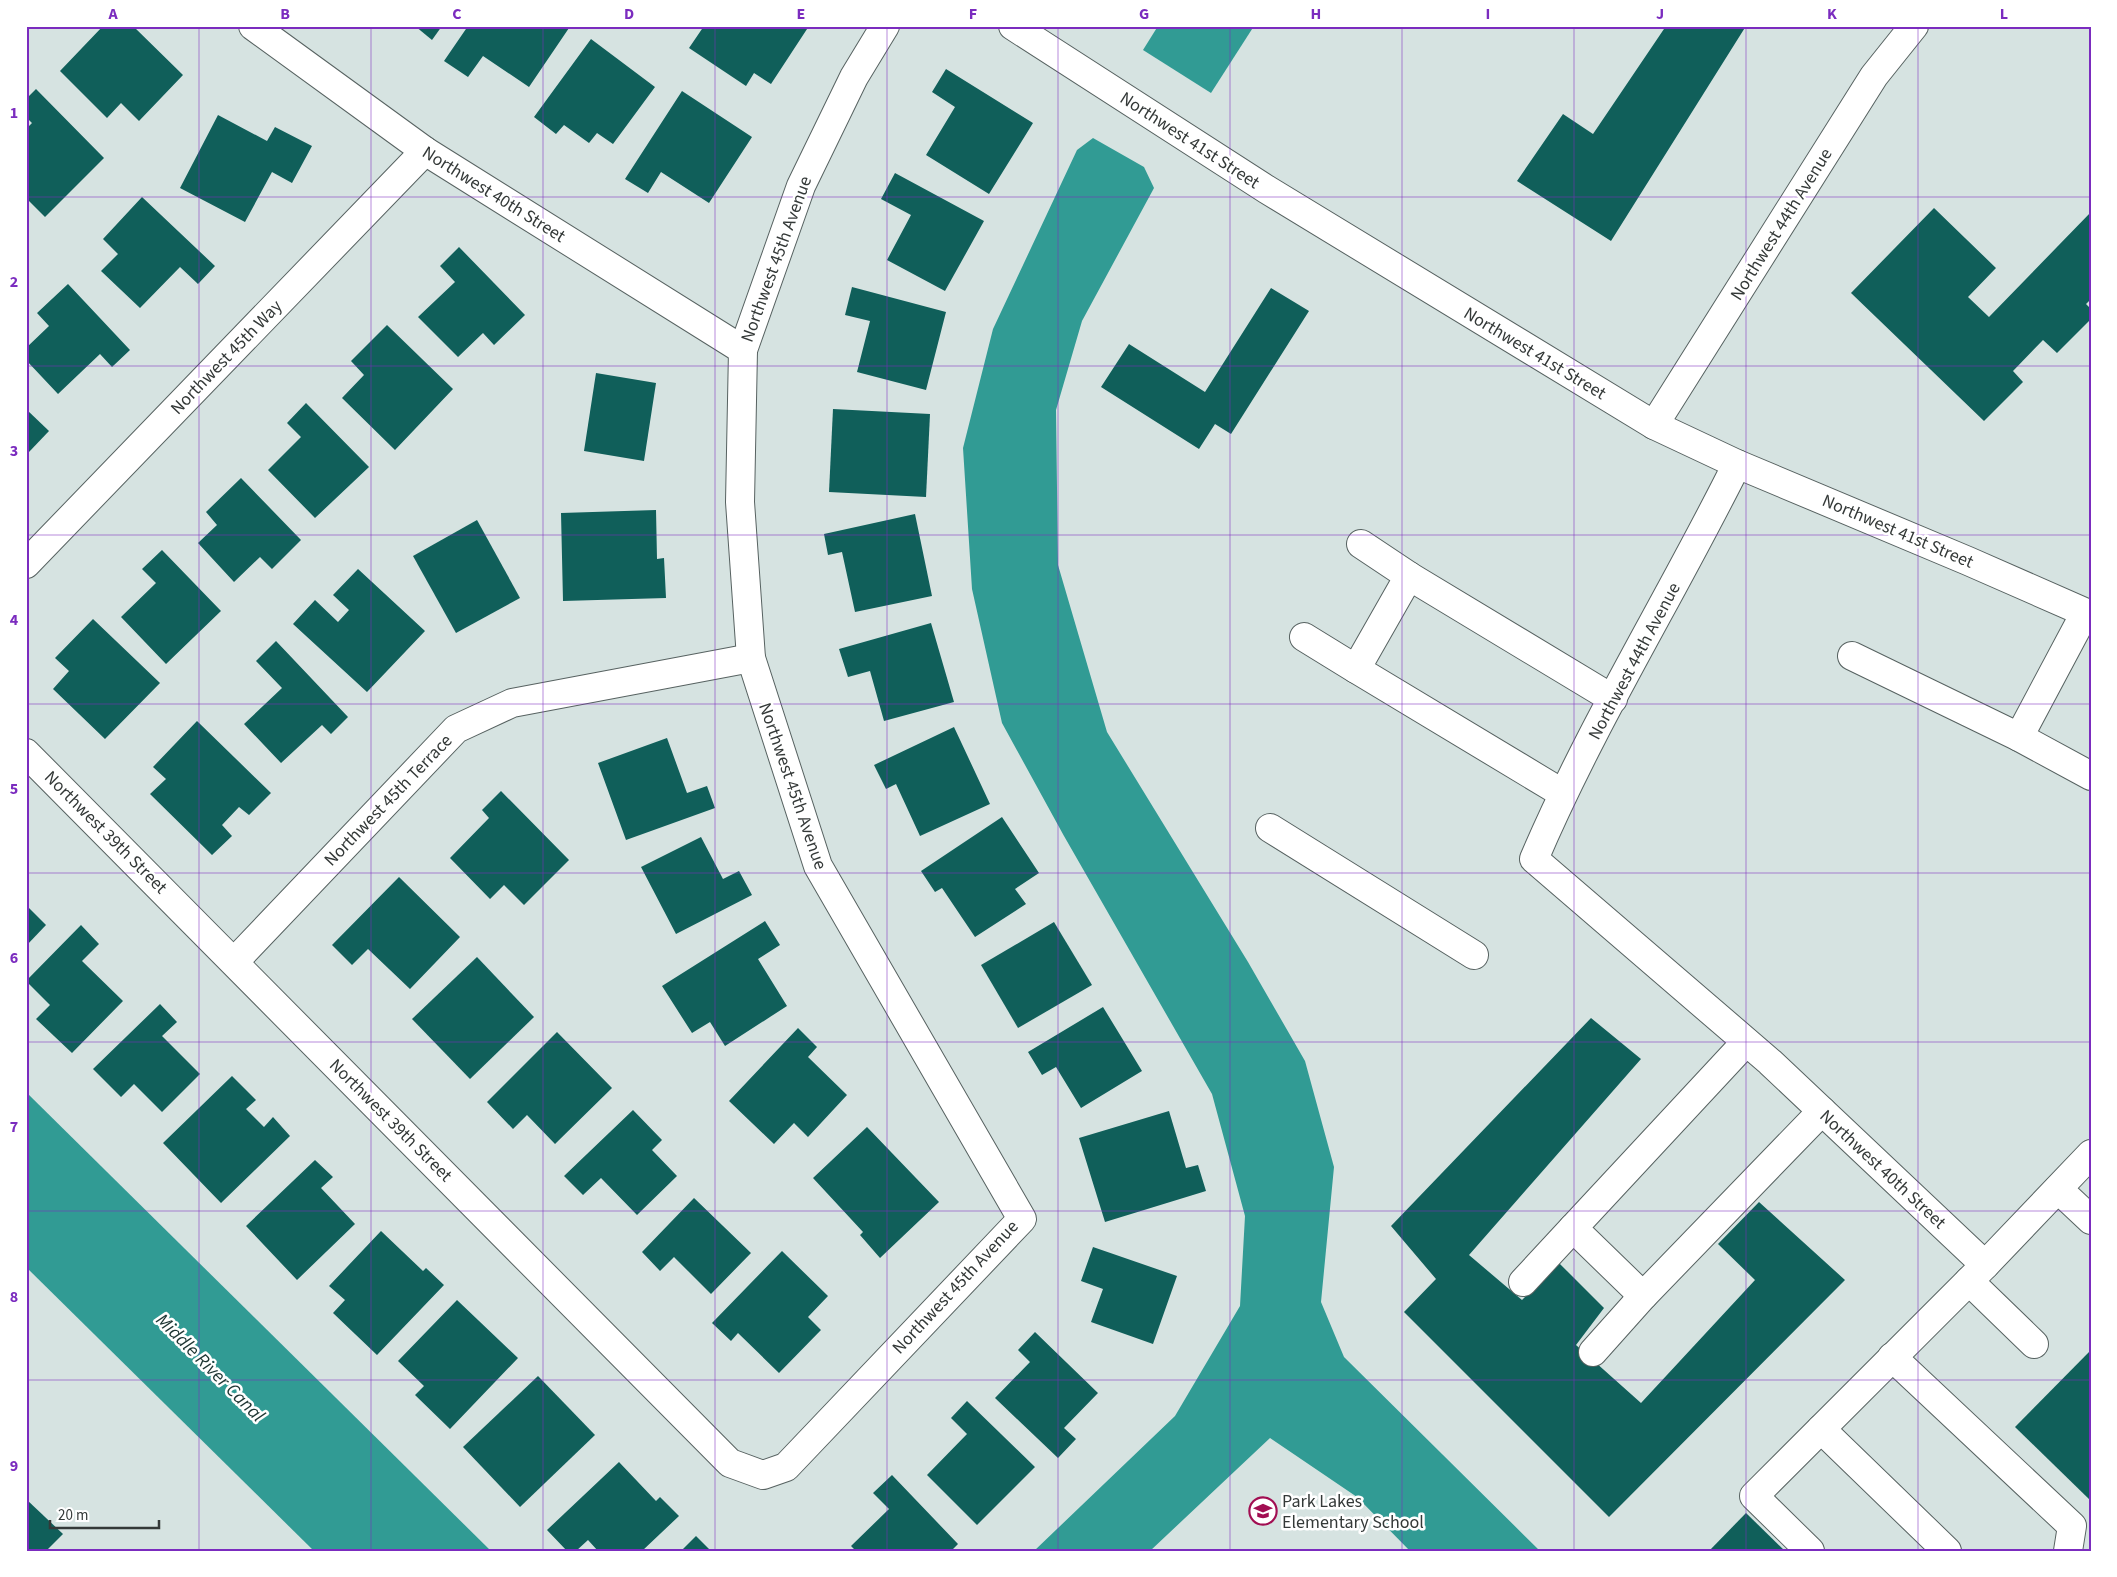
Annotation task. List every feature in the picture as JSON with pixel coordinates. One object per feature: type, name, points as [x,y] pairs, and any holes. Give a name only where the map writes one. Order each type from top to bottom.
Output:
[{"type":"street","name":"Northwest 40th Street","points":[[253,26],[425,151],[743,350]]},
{"type":"street","name":"Northwest 45th Avenue","points":[[763,1475],[786,1467],[1022,1220],[818,866],[750,658],[740,502],[743,350],[800,186],[854,77],[885,26]]},
{"type":"street","name":"Northwest 41st Street","points":[[1013,26],[1251,180],[1654,425],[1737,464],[1968,561],[2088,614]]},
{"type":"street","name":"Northwest 44th Avenue","points":[[1654,425],[1874,76],[1914,26]]},
{"type":"street","name":"Northwest 45th Way","points":[[26,564],[425,151]]},
{"type":"street","name":"Northwest 44th Avenue","points":[[1534,859],[1562,794],[1737,464]]},
{"type":"street","points":[[1361,544],[1408,576],[1613,699]]},
{"type":"street","points":[[1356,669],[1408,576]]},
{"type":"street","points":[[2019,738],[2088,614]]},
{"type":"street","points":[[1304,637],[1562,794]]},
{"type":"street","points":[[1852,656],[2019,738],[2091,776]]},
{"type":"street","name":"Northwest 45th Terrace","points":[[235,961],[456,729],[512,703],[750,658]]},
{"type":"street","name":"Northwest 39th Street","points":[[26,753],[235,961],[730,1463],[763,1475]]},
{"type":"street","points":[[1270,828],[1474,956]]},
{"type":"street","name":"Northwest 40th Street","points":[[1534,859],[1746,1042],[1822,1111],[1977,1273],[2034,1344]]},
{"type":"street","points":[[1523,1282],[1746,1042]]},
{"type":"street","points":[[1593,1352],[1643,1296],[1822,1111]]},
{"type":"street","points":[[1810,1551],[1754,1496],[1977,1273],[2091,1154]]},
{"type":"street","points":[[2058,1189],[2091,1220]]},
{"type":"street","points":[[1573,1228],[1643,1296]]},
{"type":"street","points":[[1892,1357],[2072,1526],[2068,1551]]},
{"type":"street","points":[[1821,1429],[1947,1551]]},
{"type":"water","points":[[1158,26],[1254,26],[1211,93],[1143,50]]},
{"type":"water","points":[[1093,138],[1144,167],[1154,188],[1082,321],[1056,410],[1058,565],[1107,732],[1248,962],[1305,1061],[1334,1167],[1321,1302],[1344,1357],[1540,1551],[1410,1551],[1357,1497],[1270,1438],[1150,1551],[1034,1551],[1175,1416],[1240,1306],[1245,1216],[1212,1094],[1064,836],[1002,723],[972,589],[963,448],[993,329],[1077,150]]},
{"type":"water","name":"Middle River Canal","points":[[26,1092],[491,1551],[314,1551],[26,1267]]},
{"type":"building","points":[[103,26],[133,26],[183,75],[139,121],[121,103],[107,118],[60,71]]},
{"type":"building","points":[[415,26],[442,26],[432,40]]},
{"type":"building","points":[[468,26],[566,26],[569,28],[529,87],[483,56],[468,77],[444,61]]},
{"type":"building","points":[[704,26],[809,26],[771,84],[754,73],[746,86],[689,48]]},
{"type":"building","points":[[1666,26],[1746,26],[1611,241],[1517,181],[1563,114],[1593,134]]},
{"type":"building","points":[[591,39],[655,87],[613,144],[597,133],[589,143],[564,125],[556,134],[534,117]]},
{"type":"building","points":[[946,69],[1033,123],[989,194],[926,155],[955,107],[932,92]]},
{"type":"building","points":[[36,89],[104,158],[45,217],[26,198],[26,129],[32,123],[26,117],[26,99]]},
{"type":"building","points":[[682,91],[752,137],[709,203],[661,172],[648,193],[625,179]]},
{"type":"building","points":[[218,115],[267,141],[275,127],[312,146],[292,183],[272,172],[245,222],[180,188]]},
{"type":"building","points":[[895,173],[984,221],[945,291],[887,260],[911,215],[881,199]]},
{"type":"building","points":[[142,197],[215,266],[198,284],[180,267],[140,308],[101,271],[118,254],[103,239]]},
{"type":"building","points":[[1934,208],[1996,268],[1968,297],[1989,317],[2091,212],[2091,299],[2086,304],[2091,309],[2091,319],[2057,353],[2043,340],[2013,371],[2023,382],[1984,421],[1851,293]]},
{"type":"building","points":[[459,247],[525,315],[494,345],[483,333],[458,357],[418,317],[455,282],[440,266]]},
{"type":"building","points":[[68,284],[130,350],[112,367],[100,354],[58,394],[26,360],[26,348],[49,326],[37,313]]},
{"type":"building","points":[[852,287],[946,312],[926,390],[857,372],[870,321],[845,315]]},
{"type":"building","points":[[1271,288],[1309,311],[1231,434],[1215,424],[1199,449],[1101,387],[1129,344],[1205,392]]},
{"type":"building","points":[[387,325],[453,389],[395,450],[342,398],[364,375],[351,361]]},
{"type":"building","points":[[596,373],[656,383],[644,461],[584,451]]},
{"type":"building","points":[[306,403],[369,467],[315,518],[268,470],[301,437],[287,423]]},
{"type":"building","points":[[26,409],[49,431],[29,452],[26,449]]},
{"type":"building","points":[[833,409],[930,414],[926,497],[829,492]]},
{"type":"building","points":[[241,478],[301,540],[272,569],[260,557],[234,582],[198,543],[217,525],[206,512]]},
{"type":"building","points":[[656,510],[657,559],[664,558],[666,598],[563,601],[561,513]]},
{"type":"building","points":[[915,514],[932,596],[855,612],[842,552],[828,555],[824,534]]},
{"type":"building","points":[[477,520],[520,598],[456,633],[413,556]]},
{"type":"building","points":[[162,550],[221,611],[166,664],[121,617],[156,583],[142,569]]},
{"type":"building","points":[[358,569],[425,631],[367,692],[293,624],[315,600],[338,622],[349,610],[333,595]]},
{"type":"building","points":[[93,619],[160,683],[105,739],[53,689],[69,671],[55,658]]},
{"type":"building","points":[[931,623],[954,702],[884,721],[870,671],[848,677],[839,649]]},
{"type":"building","points":[[276,641],[348,717],[331,734],[322,725],[281,763],[244,724],[282,688],[256,661]]},
{"type":"building","points":[[197,721],[271,793],[249,815],[239,807],[222,825],[232,836],[212,855],[150,794],[166,779],[153,767]]},
{"type":"building","points":[[954,727],[990,804],[920,836],[896,784],[886,789],[874,765]]},
{"type":"building","points":[[667,738],[687,793],[707,786],[715,808],[626,840],[598,763]]},
{"type":"building","points":[[501,791],[569,860],[524,905],[504,885],[490,899],[450,858],[489,818],[482,810]]},
{"type":"building","points":[[1002,817],[1039,873],[1015,889],[1026,904],[975,937],[942,888],[935,892],[921,871]]},
{"type":"building","points":[[701,837],[723,879],[739,871],[752,895],[676,934],[641,867]]},
{"type":"building","points":[[399,877],[460,937],[410,989],[368,949],[352,965],[332,945]]},
{"type":"building","points":[[26,905],[46,925],[26,946]]},
{"type":"building","points":[[765,921],[780,945],[758,959],[787,1006],[725,1046],[710,1022],[692,1033],[662,986]]},
{"type":"building","points":[[1054,922],[1092,985],[1018,1028],[981,965]]},
{"type":"building","points":[[81,925],[99,944],[82,961],[123,1001],[72,1053],[36,1019],[50,1005],[26,981]]},
{"type":"building","points":[[477,957],[534,1017],[470,1079],[412,1019]]},
{"type":"building","points":[[160,1004],[177,1022],[162,1036],[200,1074],[162,1112],[134,1084],[121,1097],[93,1069]]},
{"type":"building","points":[[1103,1007],[1142,1071],[1081,1108],[1056,1067],[1042,1075],[1028,1052]]},
{"type":"building","points":[[1591,1018],[1641,1059],[1469,1255],[1522,1300],[1559,1263],[1604,1308],[1576,1345],[1641,1403],[1755,1280],[1718,1244],[1759,1202],[1845,1280],[1609,1517],[1404,1312],[1436,1279],[1391,1226]]},
{"type":"building","points":[[798,1028],[817,1047],[808,1057],[847,1095],[808,1137],[794,1123],[774,1144],[729,1101]]},
{"type":"building","points":[[557,1032],[612,1088],[555,1144],[527,1115],[513,1129],[487,1102]]},
{"type":"building","points":[[232,1076],[256,1100],[246,1109],[264,1127],[273,1117],[290,1136],[221,1203],[163,1143]]},
{"type":"building","points":[[633,1110],[662,1140],[652,1150],[677,1176],[637,1215],[601,1178],[583,1195],[564,1176]]},
{"type":"building","points":[[1169,1111],[1186,1168],[1198,1165],[1206,1191],[1105,1222],[1079,1138]]},
{"type":"building","points":[[867,1127],[939,1202],[880,1258],[860,1235],[863,1232],[813,1178]]},
{"type":"building","points":[[315,1160],[333,1177],[321,1188],[355,1224],[297,1280],[246,1226]]},
{"type":"building","points":[[694,1198],[751,1253],[711,1294],[674,1257],[660,1271],[642,1252]]},
{"type":"building","points":[[381,1231],[423,1271],[426,1268],[444,1285],[377,1355],[333,1313],[345,1300],[329,1286]]},
{"type":"building","points":[[1093,1247],[1177,1276],[1153,1344],[1091,1322],[1103,1289],[1081,1281]]},
{"type":"building","points":[[782,1251],[828,1296],[808,1317],[821,1330],[779,1373],[738,1333],[731,1341],[712,1323]]},
{"type":"building","points":[[457,1300],[518,1358],[450,1429],[415,1395],[424,1386],[398,1361]]},
{"type":"building","points":[[1035,1332],[1098,1393],[1064,1428],[1076,1439],[1058,1458],[995,1398],[1030,1362],[1018,1350]]},
{"type":"building","points":[[2091,1350],[2091,1501],[2015,1427]]},
{"type":"building","points":[[538,1376],[595,1435],[520,1507],[463,1447]]},
{"type":"building","points":[[967,1401],[1035,1467],[977,1525],[927,1475],[967,1434],[951,1418]]},
{"type":"building","points":[[619,1462],[656,1501],[660,1497],[679,1516],[642,1551],[598,1551],[588,1540],[576,1551],[567,1551],[547,1530]]},
{"type":"building","points":[[892,1475],[958,1544],[951,1551],[856,1551],[851,1546],[889,1509],[873,1493]]},
{"type":"building","points":[[26,1499],[63,1534],[46,1551],[26,1551]]},
{"type":"building","points":[[1746,1513],[1785,1551],[1709,1551]]},
{"type":"building","points":[[696,1536],[711,1551],[681,1551]]},
{"type":"place","name":"Park Lakes Elementary School","points":[[1263,1511]]}]
